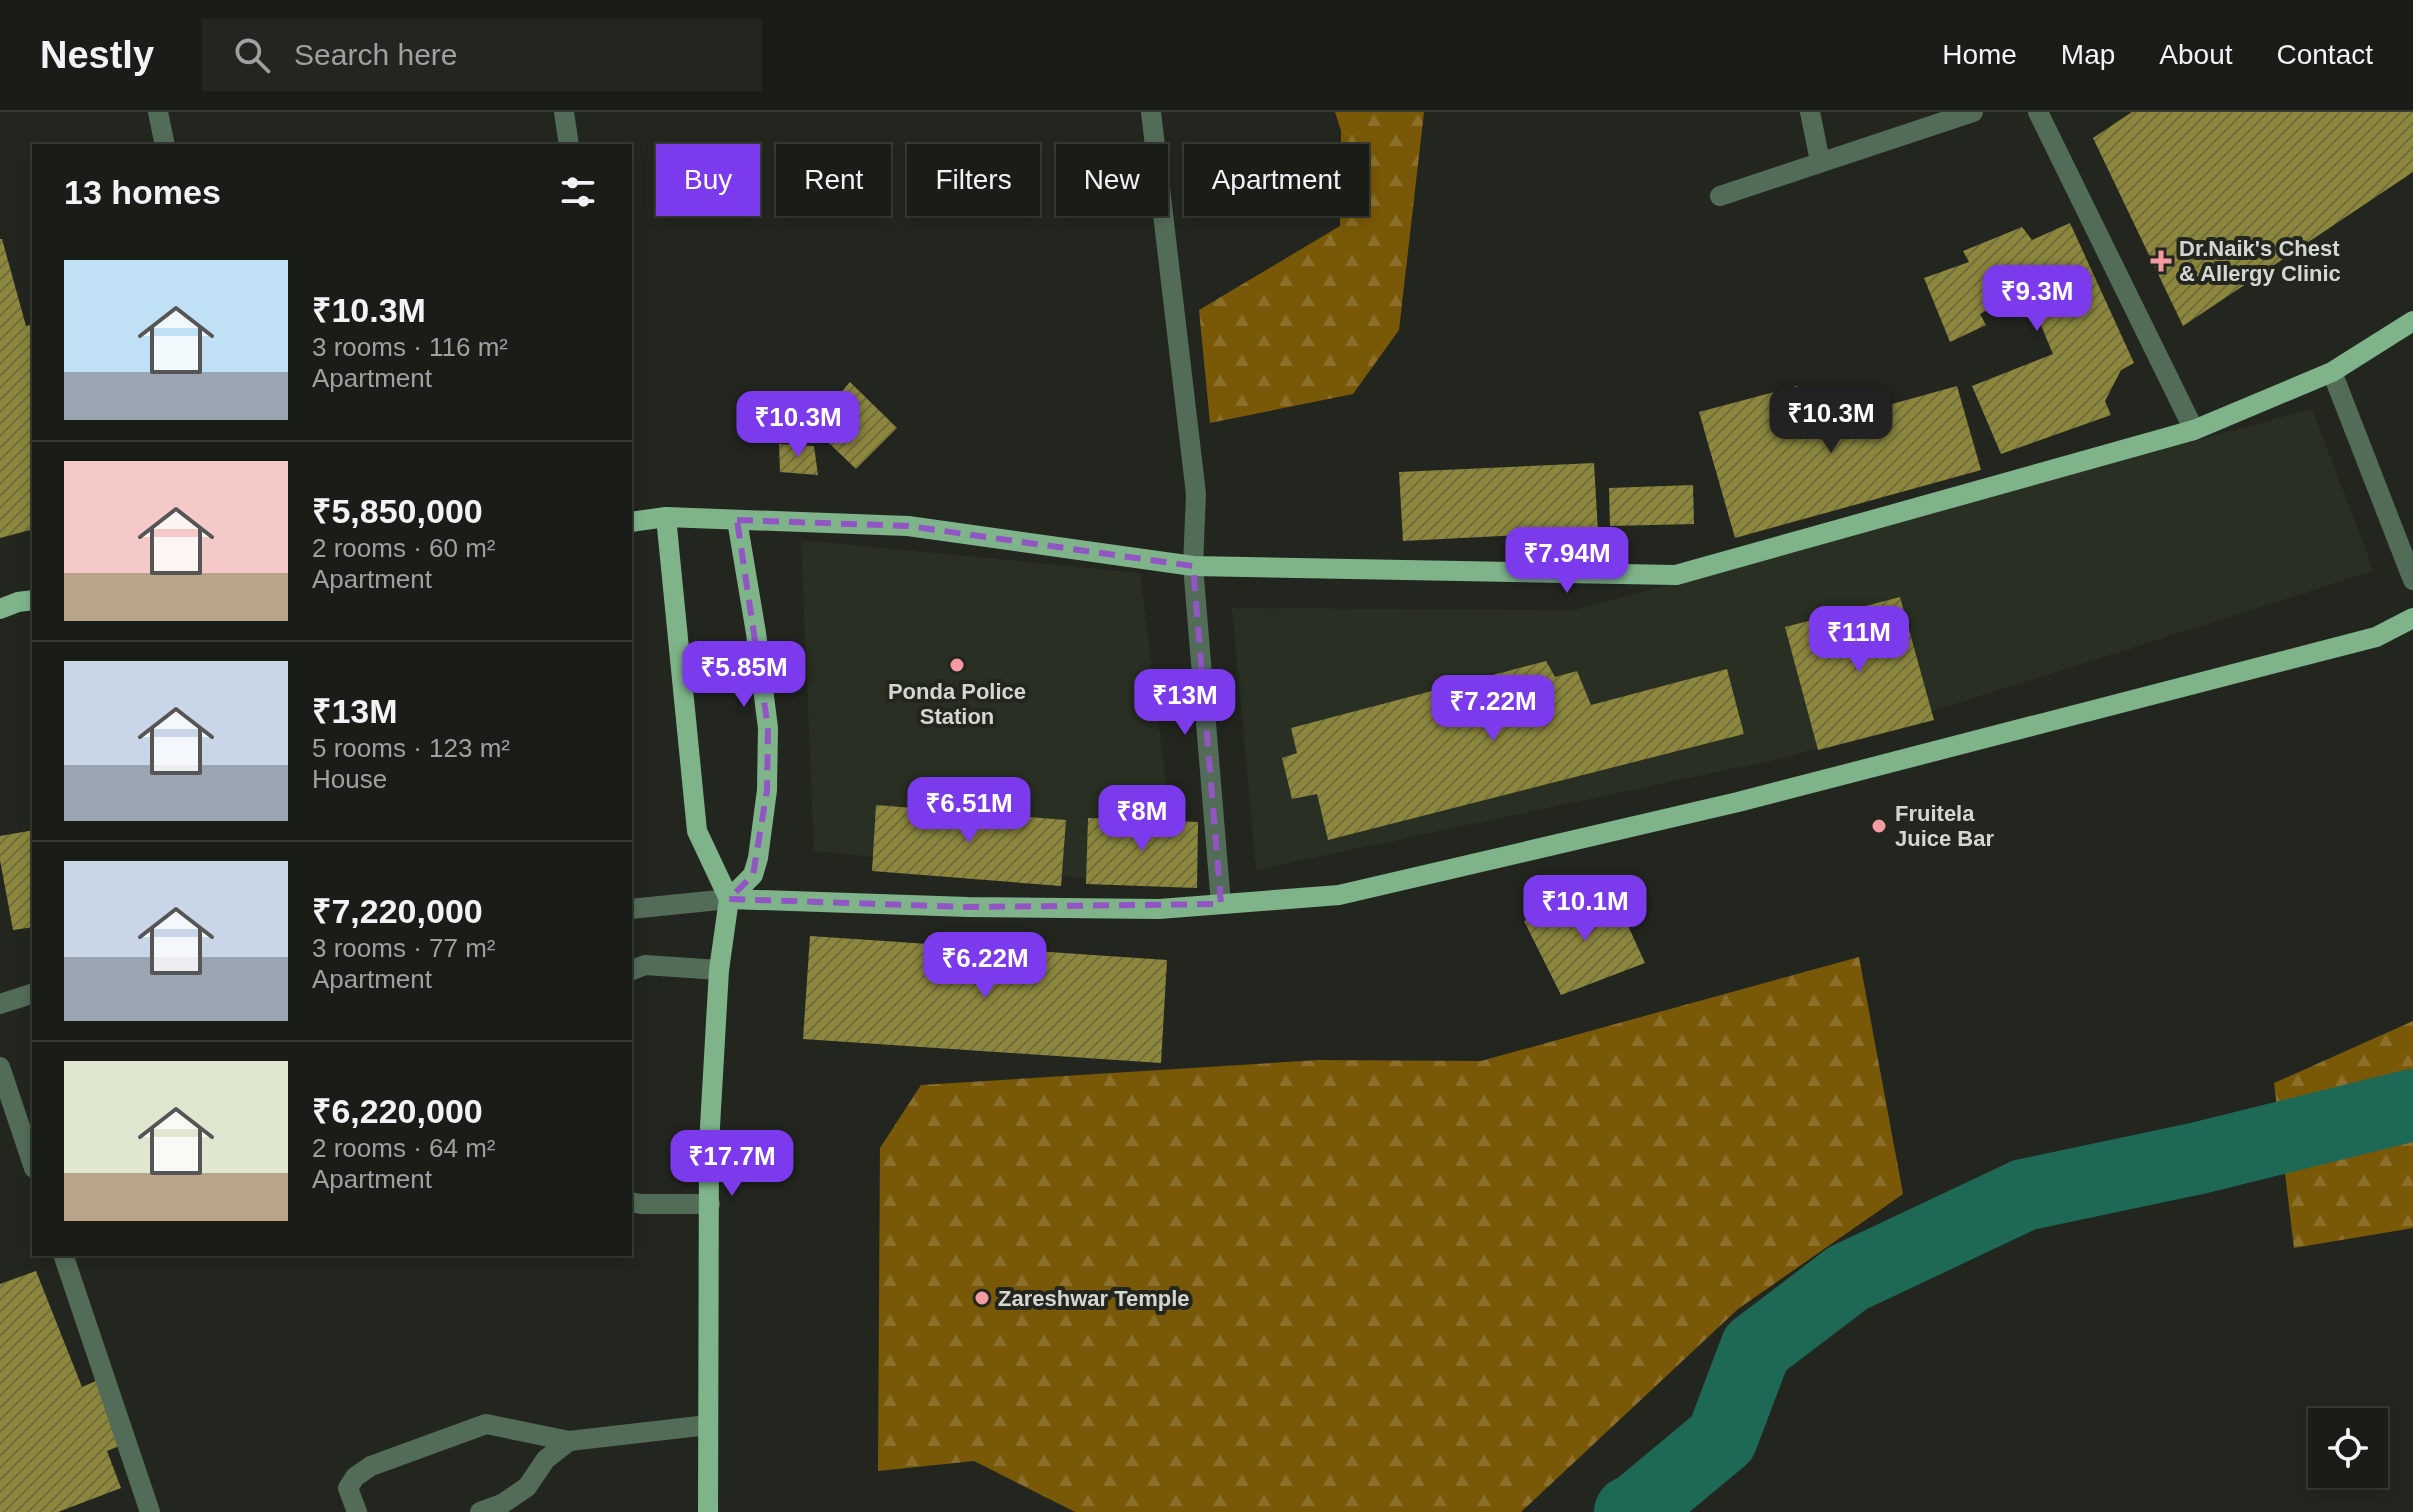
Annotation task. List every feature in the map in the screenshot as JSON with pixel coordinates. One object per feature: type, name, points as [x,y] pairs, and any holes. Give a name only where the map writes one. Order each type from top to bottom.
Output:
[{"type":"main road","points":[[632,522],[666,517],[908,526],[1193,566],[1676,575],[2194,430],[2332,372],[2413,321]]},
{"type":"main road","points":[[666,517],[697,831],[729,899],[719,970],[709,1144],[708,1503]]},
{"type":"main road","points":[[729,899],[753,875],[767,790],[768,728],[737,520]]},
{"type":"main road","points":[[0,609],[32,600]]},
{"type":"main road","points":[[729,899],[968,907],[1159,909],[1339,895],[1738,802],[2376,637],[2413,618]]},
{"type":"street","points":[[158,112],[165,144]]},
{"type":"street","points":[[564,112],[569,144]]},
{"type":"street","points":[[1151,112],[1196,494],[1193,566],[1221,904]]},
{"type":"street","points":[[1810,112],[1820,161]]},
{"type":"street","points":[[1720,196],[1973,112]]},
{"type":"street","points":[[2038,112],[2194,430]]},
{"type":"street","points":[[2332,372],[2413,580]]},
{"type":"street","points":[[632,909],[729,899]]},
{"type":"street","points":[[632,970],[645,965],[719,970]]},
{"type":"street","points":[[0,1004],[32,994]]},
{"type":"street","points":[[0,1067],[32,1162]]},
{"type":"street","points":[[632,1202],[710,1204]]},
{"type":"street","points":[[64,1256],[150,1512]]},
{"type":"street","points":[[357,1512],[348,1488],[355,1477],[371,1466],[486,1424],[569,1441],[708,1425]]},
{"type":"street","points":[[480,1512],[502,1504],[527,1487],[546,1459],[569,1441]]},
{"type":"highlighted area","points":[[737,520],[908,526],[1193,566],[1221,904],[968,907],[729,899],[753,875],[767,790],[768,728]]},
{"type":"shaded area","points":[[2312,409],[2374,571],[1792,756],[1256,870],[1232,608],[1574,610]]},
{"type":"shaded area","points":[[801,540],[1140,573],[1179,888],[814,851]]},
{"type":"green space","points":[[1335,112],[1424,112],[1399,330],[1353,394],[1210,423],[1199,310],[1340,226],[1340,216],[1369,216],[1369,144],[1341,144],[1341,131]]},
{"type":"green space","points":[[1859,957],[1903,1194],[1738,1309],[1521,1512],[1075,1512],[974,1461],[878,1471],[880,1148],[921,1085],[1319,1060],[1481,1061]]},
{"type":"green space","points":[[2413,1021],[2413,1228],[2294,1248],[2274,1083]]},
{"type":"building","points":[[2132,112],[2413,112],[2413,172],[2183,326],[2093,138]]},
{"type":"building","points":[[2070,223],[2134,363],[2121,370],[2105,401],[2111,415],[2001,454],[1972,386],[2053,354],[2032,304],[2009,312],[2005,301],[1980,314],[1986,325],[1950,342],[1924,278],[1969,262],[1963,251],[2022,227],[2032,240]]},
{"type":"building","points":[[2,239],[26,326],[32,324],[32,530],[0,538]]},
{"type":"building","points":[[850,382],[897,428],[856,469],[812,427]]},
{"type":"building","points":[[1797,386],[1809,427],[1957,386],[1981,470],[1735,538],[1699,412]]},
{"type":"building","points":[[779,444],[814,446],[818,475],[780,472]]},
{"type":"building","points":[[1594,463],[1598,531],[1403,541],[1399,472]]},
{"type":"building","points":[[1693,485],[1694,524],[1610,526],[1609,488]]},
{"type":"building","points":[[1900,597],[1934,720],[1818,750],[1785,627]]},
{"type":"building","points":[[1546,661],[1555,677],[1577,671],[1591,705],[1727,669],[1744,734],[1328,840],[1317,794],[1292,799],[1282,758],[1297,753],[1291,728]]},
{"type":"building","points":[[876,805],[1066,820],[1061,886],[872,871]]},
{"type":"building","points":[[1088,818],[1198,822],[1197,888],[1086,884]]},
{"type":"building","points":[[32,830],[32,927],[13,930],[0,860],[0,836]]},
{"type":"building","points":[[1613,893],[1645,963],[1561,995],[1524,921]]},
{"type":"building","points":[[810,936],[1167,960],[1161,1063],[803,1039]]},
{"type":"building","points":[[36,1271],[82,1387],[103,1378],[129,1442],[107,1451],[121,1488],[58,1512],[0,1512],[0,1284]]},
{"type":"waterway","points":[[1630,1512],[1722,1438],[1756,1348],[1848,1278],[2024,1195],[2199,1158],[2413,1105]]},
{"type":"place","name":"Dr.Naik's Chest & Allergy Clinic","points":[[2161,261]]},
{"type":"place","name":"Ponda Police Station","points":[[957,665]]},
{"type":"place","name":"Fruitela Juice Bar","points":[[1879,826]]},
{"type":"place","name":"Zareshwar Temple","points":[[982,1298]]}]
